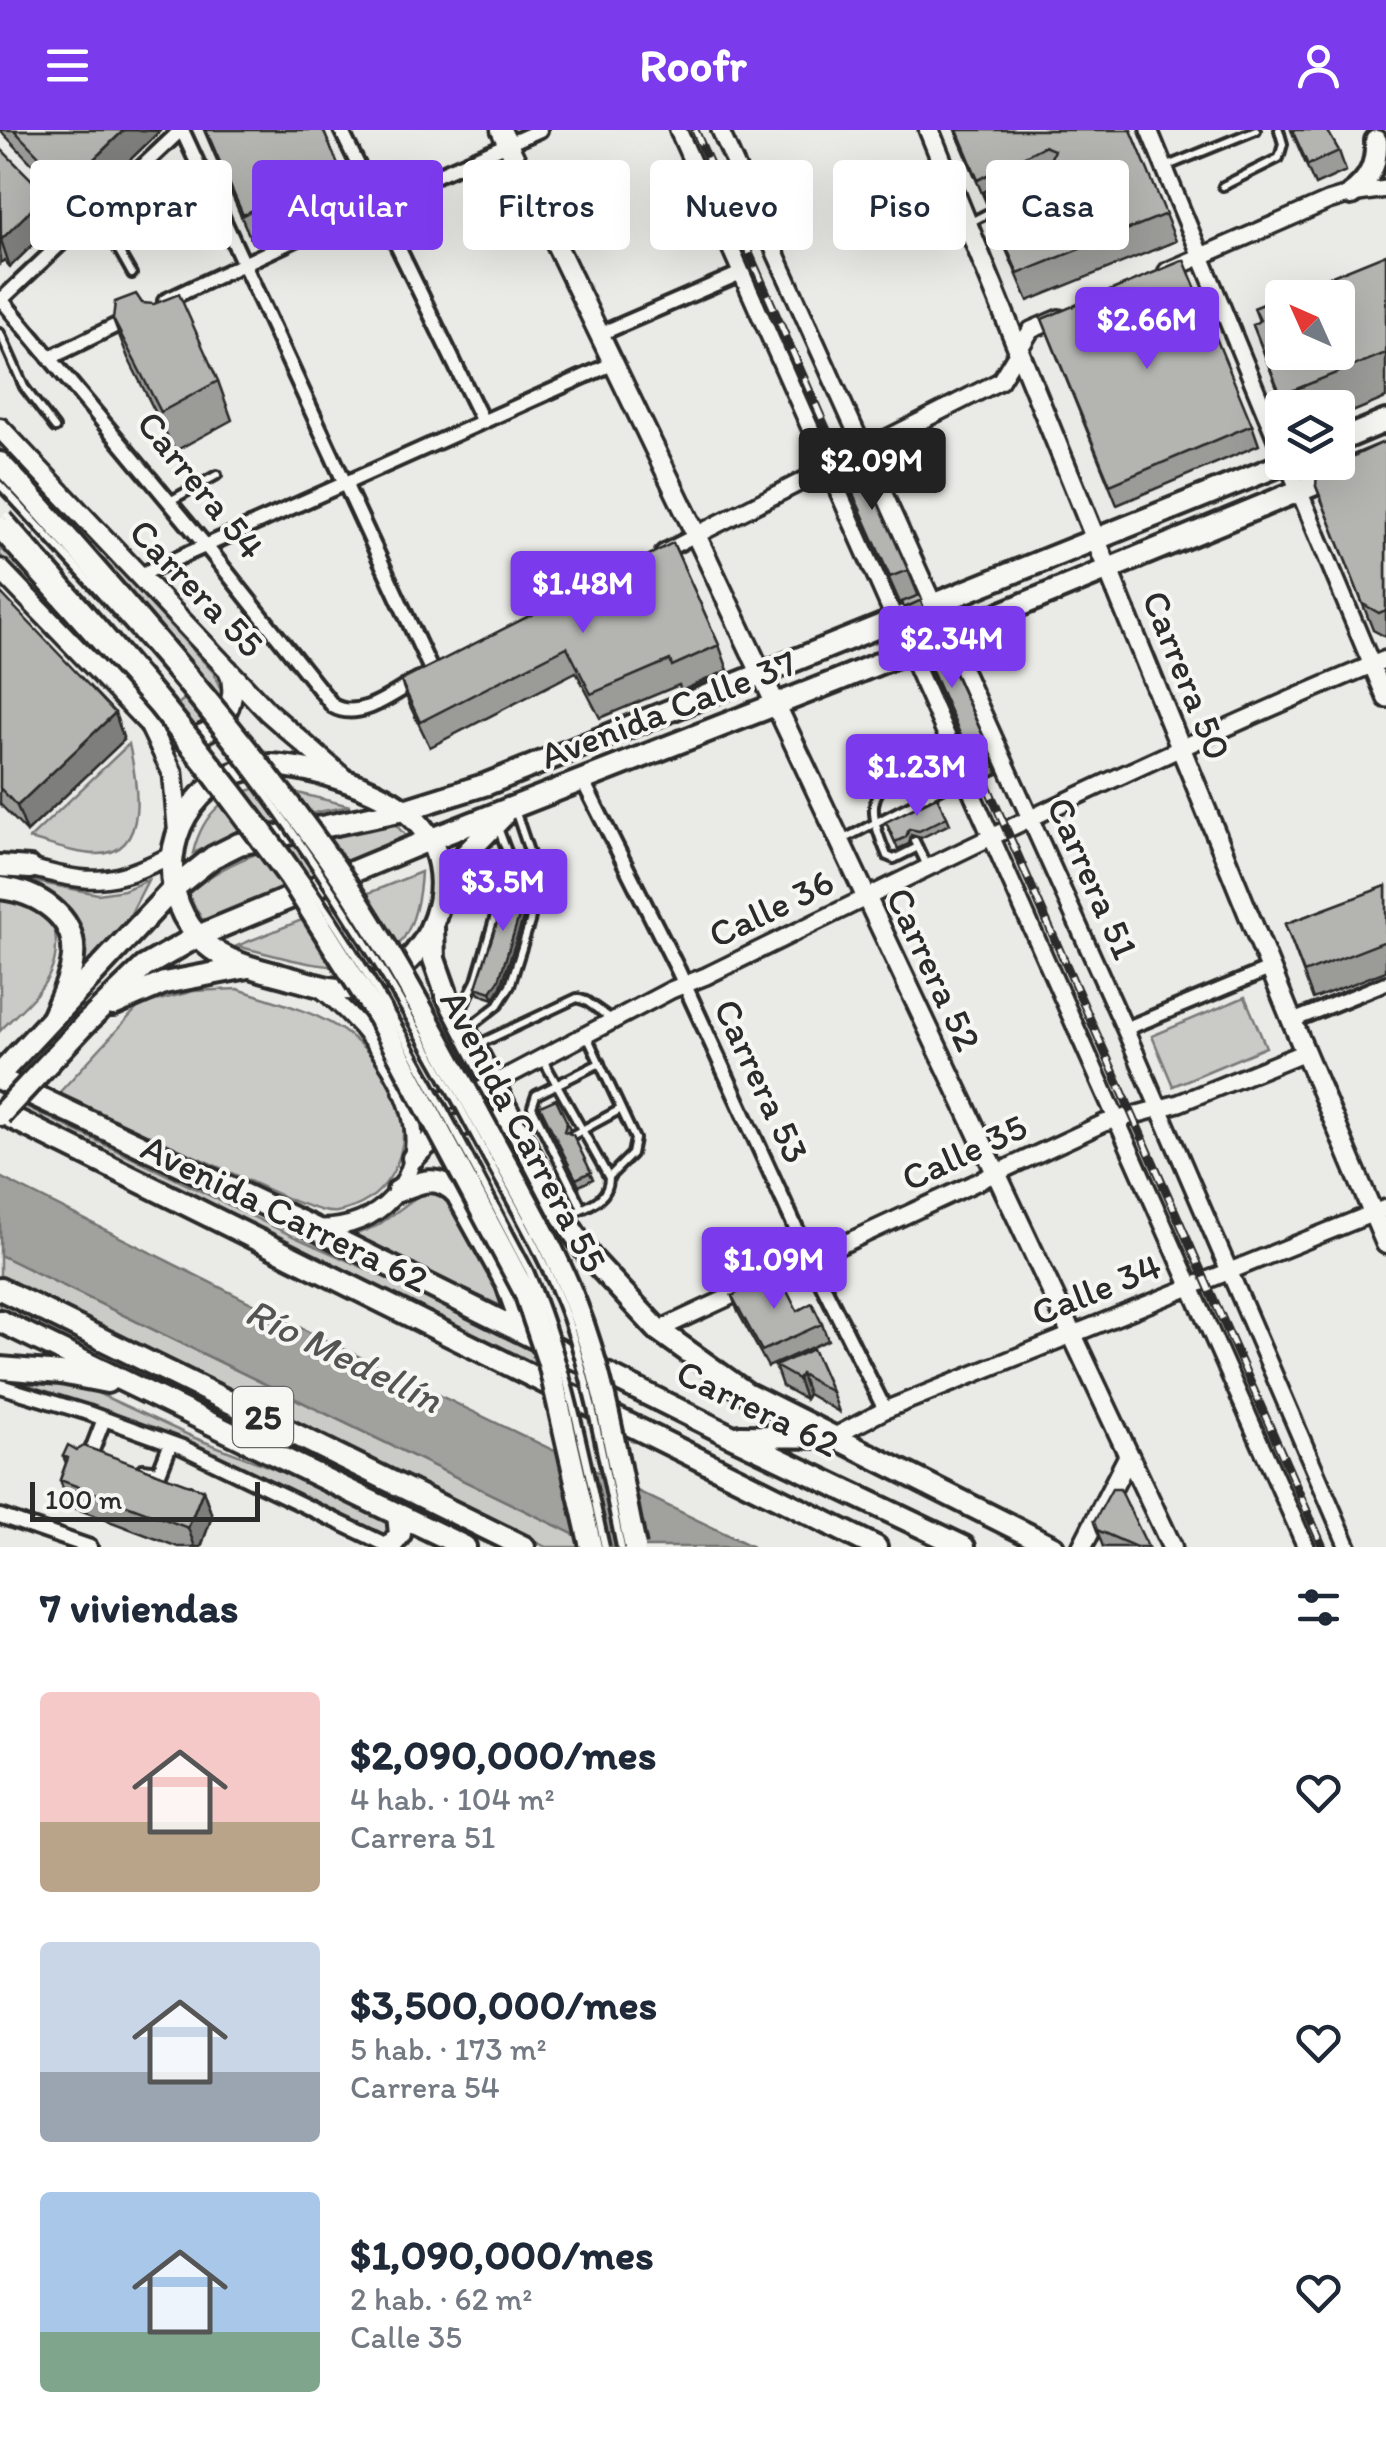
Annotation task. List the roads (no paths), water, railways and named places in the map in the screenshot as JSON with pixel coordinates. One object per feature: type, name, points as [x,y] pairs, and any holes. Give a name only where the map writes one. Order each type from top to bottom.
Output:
[{"type":"main road","name":"Carrera 50","points":[[930,130],[1292,1021],[1379,1210],[1386,1244]]},
{"type":"main road","name":"Carrera 52","points":[[505,138],[1172,1547]]},
{"type":"main road","points":[[1351,194],[1360,188],[1374,166],[1379,144]]},
{"type":"main road","points":[[1355,434],[1386,421]]},
{"type":"main road","name":"Carrera 55","points":[[0,428],[288,732],[353,785]]},
{"type":"main road","name":"Avenida Calle 37","points":[[83,1026],[144,967],[198,936],[1386,455]]},
{"type":"main road","name":"Avenida Carrera 55","points":[[0,462],[24,500],[203,692],[252,754],[328,858],[424,1014],[545,1238],[576,1306],[600,1385],[635,1547]]},
{"type":"main road","name":"Avenida Calle 37","points":[[0,1076],[173,890],[213,857],[240,844],[404,810],[486,784],[1265,472]]},
{"type":"main road","name":"Avenida Carrera 55","points":[[4,522],[205,763],[289,876],[379,1018],[525,1292],[552,1376],[590,1547]]},
{"type":"main road","points":[[0,569],[160,733],[188,739],[214,728],[231,705],[233,691],[226,664]]},
{"type":"main road","points":[[150,724],[173,774],[178,832]]},
{"type":"main road","points":[[433,927],[411,960],[385,979],[344,990],[250,966],[219,954],[198,936],[179,907],[173,890],[172,856],[178,832],[188,812],[207,790],[232,774],[248,768],[286,766],[353,785],[380,796],[414,818],[438,866],[439,903]]},
{"type":"main road","points":[[494,818],[465,855],[439,903],[431,944],[437,971],[465,1031],[532,1157],[572,1213],[590,1257],[658,1330],[746,1394],[1053,1547]]},
{"type":"main road","points":[[0,863],[30,868]]},
{"type":"main road","points":[[0,888],[34,896],[46,904],[70,933],[73,957],[52,1018]]},
{"type":"main road","points":[[0,1113],[83,1026],[120,1002],[151,987],[250,966]]},
{"type":"main road","name":"Avenida Carrera 62","points":[[0,1076],[523,1329]]},
{"type":"main road","name":"Avenida Carrera 62","points":[[0,1113],[538,1378]]},
{"type":"main road","points":[[412,1158],[436,1136],[459,1124],[478,1120],[514,1124]]},
{"type":"main road","points":[[398,1191],[427,1180],[449,1186],[457,1194],[507,1284],[523,1329]]},
{"type":"main road","name":"25","points":[[0,1288],[524,1547]]},
{"type":"main road","name":"25","points":[[0,1321],[465,1547]]},
{"type":"main road","name":"Carrera 62","points":[[523,1329],[731,1436],[964,1547]]},
{"type":"main road","points":[[0,1368],[61,1373],[138,1388]]},
{"type":"main road","name":"Carrera 62","points":[[538,1378],[876,1547]]},
{"type":"main road","points":[[731,1436],[832,1437]]},
{"type":"main road","points":[[1082,1547],[1128,1457]]},
{"type":"main road","points":[[391,1547],[400,1534],[398,1514]]},
{"type":"street","points":[[150,160],[182,130],[432,672],[449,663]]},
{"type":"street","points":[[341,130],[355,160]]},
{"type":"street","points":[[443,169],[505,138],[540,130]]},
{"type":"street","name":"Carrera 51","points":[[678,130],[1306,1547]]},
{"type":"street","name":"Carrera 51","points":[[720,130],[1125,1029],[1348,1547]]},
{"type":"street","points":[[1150,130],[1265,410]]},
{"type":"street","points":[[1158,275],[1351,194],[1386,188]]},
{"type":"street","points":[[0,300],[54,250]]},
{"type":"street","points":[[156,306],[270,250]]},
{"type":"street","points":[[399,250],[483,422]]},
{"type":"street","points":[[600,334],[741,273]]},
{"type":"street","name":"Carrera 54","points":[[0,300],[170,502],[328,700],[349,712],[367,707],[432,672]]},
{"type":"street","points":[[641,564],[1000,381],[1031,330],[1070,313]]},
{"type":"street","points":[[50,358],[138,314]]},
{"type":"street","points":[[140,576],[614,363]]},
{"type":"street","points":[[1294,480],[1378,662],[1386,699]]},
{"type":"street","name":"Calle 36","points":[[402,1092],[449,1100],[465,1096],[685,984],[1030,817],[1180,746],[1378,662]]},
{"type":"street","name":"Carrera 53","points":[[582,779],[685,984],[810,1259],[885,1410]]},
{"type":"street","points":[[30,868],[107,881],[130,876],[172,856]]},
{"type":"street","points":[[1125,1029],[1272,968]]},
{"type":"street","points":[[1292,1021],[1386,983]]},
{"type":"street","points":[[313,984],[368,1034],[402,1092],[413,1122],[412,1158],[398,1191],[379,1210],[355,1224],[314,1228]]},
{"type":"street","name":"Calle 35","points":[[658,1330],[1115,1120],[1158,1109],[1305,1052]]},
{"type":"street","name":"Calle 34","points":[[832,1437],[885,1410],[1379,1210]]},
{"type":"street","points":[[0,1386],[171,1443],[391,1547]]},
{"type":"street","points":[[86,1467],[97,1455],[104,1419]]},
{"type":"street","points":[[126,1466],[165,1476],[171,1443]]},
{"type":"street","points":[[0,1516],[90,1547]]},
{"type":"lane","points":[[1165,167],[1256,130]]},
{"type":"lane","points":[[1223,186],[1279,158],[1283,144],[1279,130]]},
{"type":"lane","points":[[968,224],[986,215]]},
{"type":"lane","points":[[118,250],[132,274]]},
{"type":"lane","points":[[0,334],[24,387],[55,428]]},
{"type":"lane","points":[[170,502],[217,475]]},
{"type":"lane","points":[[0,485],[24,500],[254,778],[366,940],[549,1275],[582,1368],[621,1547]]},
{"type":"lane","points":[[0,508],[4,522],[111,633],[226,772],[296,866],[372,984],[520,1254],[544,1309],[568,1385],[604,1547]]},
{"type":"lane","points":[[928,867],[917,844],[890,858],[874,824],[877,791],[882,784],[911,770],[942,788]]},
{"type":"lane","points":[[839,842],[964,776]]},
{"type":"lane","points":[[465,1031],[498,1005],[510,986],[538,878],[514,808]]},
{"type":"lane","points":[[901,809],[906,820]]},
{"type":"lane","points":[[465,1031],[476,981],[501,911],[508,871],[509,857],[494,818]]},
{"type":"lane","points":[[465,1031],[577,998],[616,1022]]},
{"type":"lane","points":[[586,1034],[636,1146],[609,1178]]},
{"type":"lane","points":[[542,1057],[556,1084],[582,1131],[609,1178],[609,1190],[604,1197],[572,1213],[553,1145],[532,1107],[536,1094],[556,1084],[600,1063]]},
{"type":"lane","points":[[572,1135],[621,1109]]},
{"type":"lane","points":[[532,1157],[553,1145]]},
{"type":"water","name":"Río Medellín","points":[[0,1177],[753,1547],[600,1547],[0,1255]]},
{"type":"railway","points":[[695,130],[848,478]]},
{"type":"railway","points":[[974,756],[1323,1547]]}]
